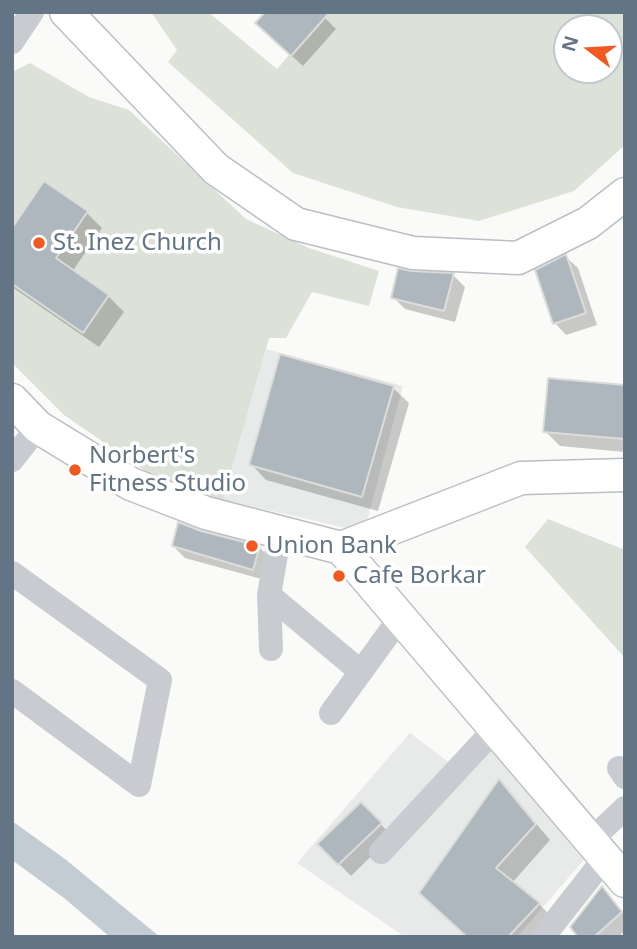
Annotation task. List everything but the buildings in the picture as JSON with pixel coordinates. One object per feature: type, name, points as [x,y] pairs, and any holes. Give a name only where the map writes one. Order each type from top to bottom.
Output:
[{"type":"main road","points":[[66,12],[216,169],[296,224],[413,253],[518,258],[587,223],[625,194]]},
{"type":"main road","points":[[12,400],[37,427],[131,484],[206,513],[341,548],[607,860]]},
{"type":"main road","points":[[341,548],[521,478],[625,475]]},
{"type":"street","points":[[12,42],[32,12]]},
{"type":"street","points":[[12,460],[37,427]]},
{"type":"street","points":[[271,649],[269,595],[280,532]]},
{"type":"street","points":[[12,573],[160,680],[139,785],[12,691]]},
{"type":"street","points":[[269,595],[360,672]]},
{"type":"street","points":[[331,713],[400,618]]},
{"type":"street","points":[[381,852],[495,729]]},
{"type":"street","points":[[543,937],[607,860],[625,808]]},
{"type":"shaded area","points":[[151,12],[208,12],[277,69],[326,12],[625,12],[625,145],[574,191],[479,221],[397,207],[293,173],[168,62],[177,50]]},
{"type":"shaded area","points":[[30,63],[89,97],[129,110],[246,219],[309,248],[379,271],[369,306],[312,292],[286,338],[269,338],[223,500],[151,475],[64,415],[12,363],[12,72]]},
{"type":"shaded area","points":[[266,349],[403,386],[364,532],[223,500]]},
{"type":"shaded area","points":[[548,519],[625,550],[625,658],[525,547]]},
{"type":"shaded area","points":[[410,733],[451,764],[481,736],[588,855],[517,937],[405,937],[297,863]]},
{"type":"shaded area","points":[[12,821],[65,859],[160,937],[110,937],[64,898],[12,860]]},
{"type":"place","name":"St. Inez Church","points":[[39,243]]},
{"type":"place","name":"Norbert's Fitness Studio","points":[[75,470]]},
{"type":"place","name":"Union Bank","points":[[252,546]]},
{"type":"place","name":"Cafe Borkar","points":[[339,576]]}]
